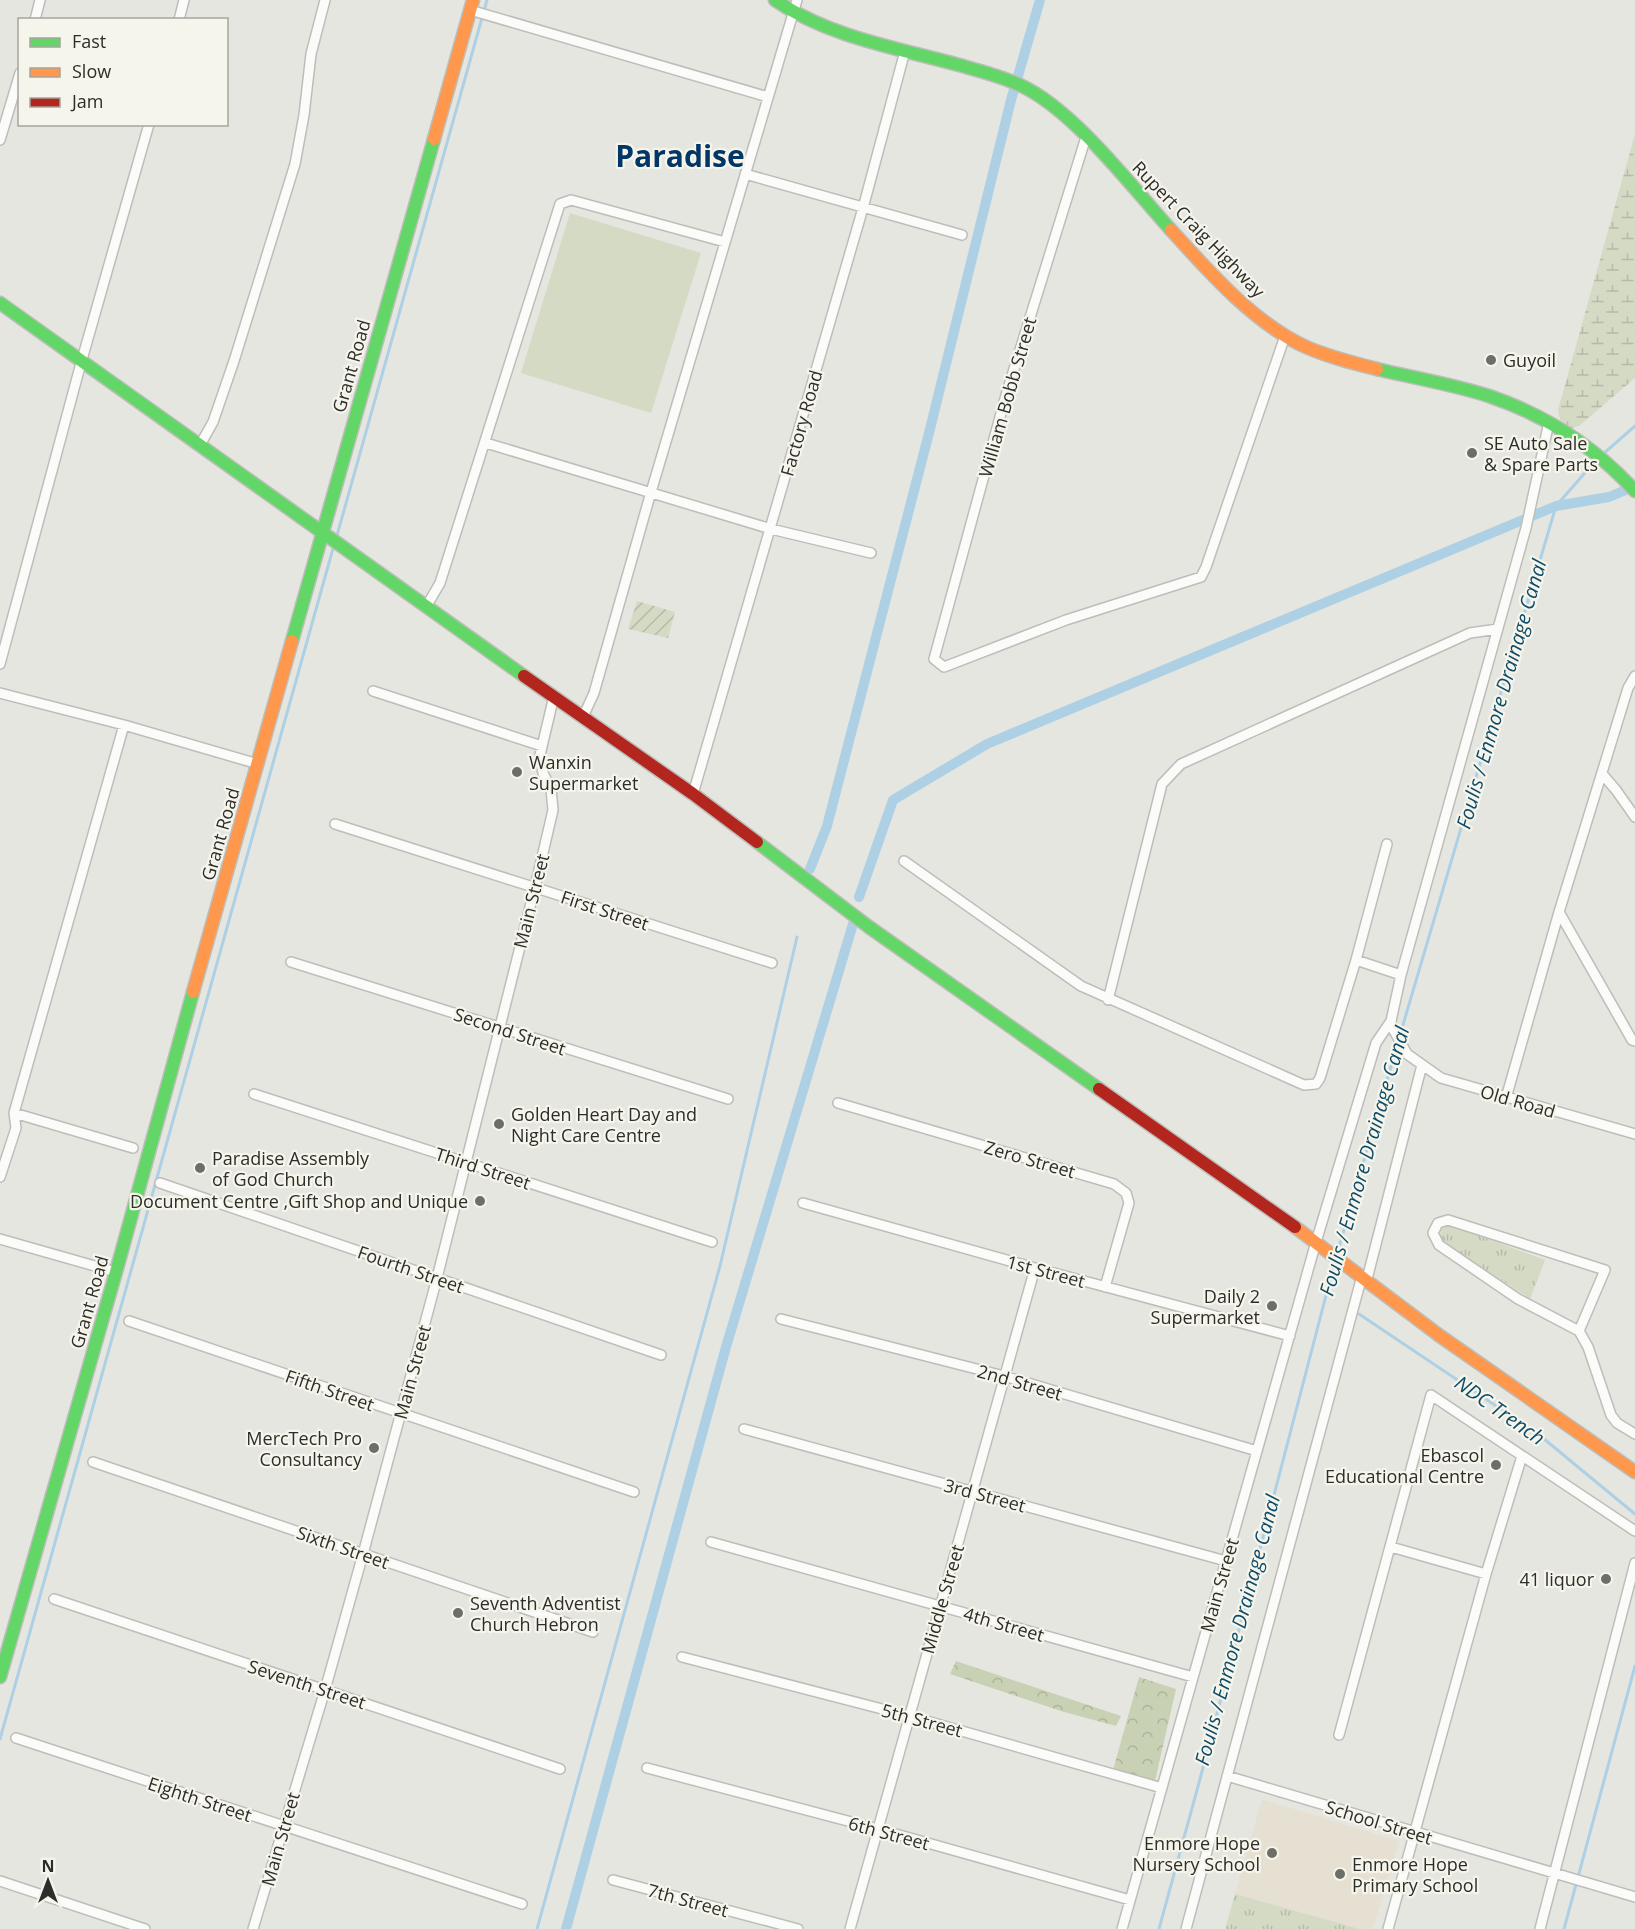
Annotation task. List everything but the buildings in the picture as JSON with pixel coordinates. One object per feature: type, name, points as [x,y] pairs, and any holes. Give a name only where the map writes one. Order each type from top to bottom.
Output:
[{"type":"main road","name":"Rupert Craig Highway","points":[[775,0],[794,13],[832,30],[1011,81],[1023,87],[1063,115],[1209,270],[1247,307],[1285,336],[1324,354],[1505,402],[1549,422],[1606,462],[1632,486]]},
{"type":"main road","name":"Grant Road","points":[[0,1677],[472,5]]},
{"type":"main road","points":[[0,303],[322,533],[429,604],[693,794],[855,916],[1347,1264],[1440,1336],[1635,1472]]},
{"type":"street","points":[[36,18],[40,0]]},
{"type":"street","points":[[180,18],[184,0]]},
{"type":"street","points":[[200,445],[213,422],[234,360],[295,164],[304,115],[311,54],[325,0]]},
{"type":"street","points":[[579,714],[589,705],[594,693],[796,0]]},
{"type":"street","points":[[472,5],[768,97]]},
{"type":"street","name":"Factory Road","points":[[693,794],[863,208],[905,51]]},
{"type":"street","points":[[0,140],[18,80]]},
{"type":"street","points":[[0,664],[81,363],[148,126]]},
{"type":"street","name":"William Bobb Street","points":[[1086,137],[1006,395],[934,659],[944,667],[1066,620],[1201,577],[1285,336]]},
{"type":"street","points":[[745,174],[962,235]]},
{"type":"street","points":[[429,604],[440,584],[560,204],[571,200],[725,242]]},
{"type":"street","points":[[1392,1024],[1401,975],[1526,528],[1549,422]]},
{"type":"street","points":[[486,443],[771,529],[871,553]]},
{"type":"street","points":[[1108,1000],[1162,784],[1181,764],[1470,633],[1498,629]]},
{"type":"street","points":[[1506,1098],[1559,912],[1628,688],[1635,675]]},
{"type":"street","points":[[373,691],[542,746],[554,696]]},
{"type":"street","points":[[0,693],[124,725],[258,764]]},
{"type":"street","points":[[0,1177],[16,1128],[14,1113],[124,725]]},
{"type":"street","name":"Main Street","points":[[254,1929],[363,1554],[437,1278],[535,887],[553,810],[551,789],[543,773],[540,755],[542,746]]},
{"type":"street","points":[[1603,775],[1617,790],[1635,817]]},
{"type":"street","name":"First Street","points":[[335,824],[772,963]]},
{"type":"street","points":[[904,861],[1081,986],[1108,1000],[1304,1085],[1316,1084],[1356,960],[1387,844]]},
{"type":"street","points":[[1559,912],[1632,1040],[1635,1041]]},
{"type":"street","points":[[1356,960],[1401,975]]},
{"type":"street","name":"Second Street","points":[[291,962],[728,1100]]},
{"type":"street","name":"Main Street","points":[[1122,1929],[1316,1242],[1376,1043],[1392,1024]]},
{"type":"street","name":"Old Road","points":[[1392,1024],[1407,1054],[1441,1078],[1635,1134]]},
{"type":"street","points":[[1186,1929],[1422,1065]]},
{"type":"street","name":"Third Street","points":[[254,1094],[712,1242]]},
{"type":"street","name":"Zero Street","points":[[838,1103],[1113,1184],[1126,1193],[1129,1203],[1105,1287]]},
{"type":"street","points":[[14,1113],[133,1148]]},
{"type":"street","name":"Fourth Street","points":[[160,1183],[661,1355]]},
{"type":"street","name":"1st Street","points":[[802,1203],[1290,1336]]},
{"type":"street","points":[[1579,1331],[1605,1270],[1448,1220],[1438,1223],[1433,1233],[1439,1245],[1518,1299],[1579,1331],[1588,1347],[1611,1414],[1617,1423],[1635,1434]]},
{"type":"street","points":[[0,1239],[116,1272]]},
{"type":"street","name":"Middle Street","points":[[850,1929],[1035,1268]]},
{"type":"street","name":"2nd Street","points":[[781,1319],[1004,1376],[1257,1451]]},
{"type":"street","name":"Fifth Street","points":[[129,1322],[634,1492]]},
{"type":"street","points":[[1339,1735],[1431,1395],[1635,1531]]},
{"type":"street","name":"3rd Street","points":[[744,1429],[1226,1561]]},
{"type":"street","points":[[1388,1929],[1486,1574],[1522,1456]]},
{"type":"street","name":"Sixth Street","points":[[93,1462],[593,1632]]},
{"type":"street","name":"4th Street","points":[[711,1542],[1193,1677]]},
{"type":"street","points":[[1391,1546],[1486,1574]]},
{"type":"street","points":[[1540,1929],[1635,1563]]},
{"type":"street","name":"Seventh Street","points":[[54,1599],[560,1769]]},
{"type":"street","name":"5th Street","points":[[682,1657],[909,1716],[1162,1788]]},
{"type":"street","name":"Eighth Street","points":[[16,1738],[522,1904]]},
{"type":"street","name":"6th Street","points":[[647,1768],[878,1829],[1130,1900]]},
{"type":"street","name":"School Street","points":[[1227,1776],[1635,1897]]},
{"type":"street","name":"7th Street","points":[[613,1880],[798,1929]]},
{"type":"street","points":[[0,1881],[145,1929]]},
{"type":"shaded area","name":"Enmore Hope Primary School","points":[[1262,1799],[1399,1841],[1373,1929],[1360,1929],[1235,1894]]},
{"type":"green space","points":[[1635,134],[1635,378],[1579,426],[1571,428],[1560,420],[1558,410]]},
{"type":"green space","points":[[570,213],[701,253],[651,413],[521,373]]},
{"type":"green space","points":[[637,601],[675,612],[668,638],[628,629]]},
{"type":"green space","points":[[1449,1225],[1545,1260],[1530,1299],[1442,1241],[1441,1231]]},
{"type":"green space","points":[[956,1661],[1121,1716],[1116,1726],[1064,1712],[950,1674]]},
{"type":"green space","points":[[1139,1677],[1176,1689],[1155,1781],[1113,1770]]},
{"type":"green space","points":[[1235,1894],[1360,1929],[1225,1929]]},
{"type":"waterway","points":[[336,539],[487,0]]},
{"type":"waterway","points":[[810,869],[827,826],[929,433],[1011,100],[1040,0]]},
{"type":"waterway","name":"Foulis / Enmore Drainage Canal","points":[[1602,455],[1635,426]]},
{"type":"waterway","name":"Foulis / Enmore Drainage Canal","points":[[1400,1035],[1556,506],[1597,459]]},
{"type":"waterway","points":[[859,897],[893,800],[987,744],[1556,506],[1609,497],[1635,486]]},
{"type":"waterway","points":[[0,1739],[334,545]]},
{"type":"waterway","points":[[566,1929],[726,1347],[853,924]]},
{"type":"waterway","points":[[537,1929],[720,1266],[797,937]]},
{"type":"waterway","name":"Foulis / Enmore Drainage Canal","points":[[1337,1254],[1398,1042]]},
{"type":"waterway","name":"Foulis / Enmore Drainage Canal","points":[[1159,1929],[1335,1261]]},
{"type":"waterway","name":"NDC Trench","points":[[1359,1314],[1538,1434],[1635,1514]]},
{"type":"waterway","name":"NDC Trench","points":[[1564,1929],[1635,1666]]},
{"type":"traffic: fast","points":[[775,0],[818,23],[864,40],[998,76],[1020,85],[1061,112],[1081,130],[1171,230]]},
{"type":"traffic: fast","points":[[292,641],[434,139]]},
{"type":"traffic: fast","points":[[0,303],[524,676]]},
{"type":"traffic: fast","points":[[1377,369],[1489,396],[1530,413],[1586,447],[1620,475],[1635,491]]},
{"type":"traffic: fast","points":[[757,842],[869,927],[1099,1089]]},
{"type":"traffic: fast","points":[[0,1677],[116,1272],[193,992]]},
{"type":"traffic: slow","points":[[434,139],[473,0]]},
{"type":"traffic: slow","points":[[1171,230],[1234,296],[1269,325],[1315,351],[1377,369]]},
{"type":"traffic: slow","points":[[193,992],[292,641]]},
{"type":"traffic: slow","points":[[1295,1227],[1440,1336],[1635,1472]]},
{"type":"traffic: jam","points":[[524,676],[693,794],[757,842]]},
{"type":"traffic: jam","points":[[1099,1089],[1295,1227]]},
{"type":"place","name":"Guyoil","points":[[1491,360]]},
{"type":"place","name":"SE Auto Sale & Spare Parts","points":[[1472,453]]},
{"type":"place","name":"Wanxin Supermarket","points":[[517,772]]},
{"type":"place","name":"Golden Heart Day and Night Care Centre","points":[[499,1124]]},
{"type":"place","name":"Paradise Assembly of God Church","points":[[200,1168]]},
{"type":"place","name":"Document Centre ,Gift Shop and Unique","points":[[480,1201]]},
{"type":"place","name":"Daily 2 Supermarket","points":[[1272,1306]]},
{"type":"place","name":"MercTech Pro Consultancy","points":[[374,1448]]},
{"type":"place","name":"Ebascol Educational Centre","points":[[1496,1465]]},
{"type":"place","name":"41 liquor","points":[[1606,1579]]},
{"type":"place","name":"Seventh Adventist Church Hebron","points":[[458,1613]]},
{"type":"place","name":"Enmore Hope Nursery School","points":[[1272,1853]]},
{"type":"place","name":"Enmore Hope Primary School","points":[[1340,1874]]},
{"type":"district","name":"Paradise","points":[[680,155]]}]
